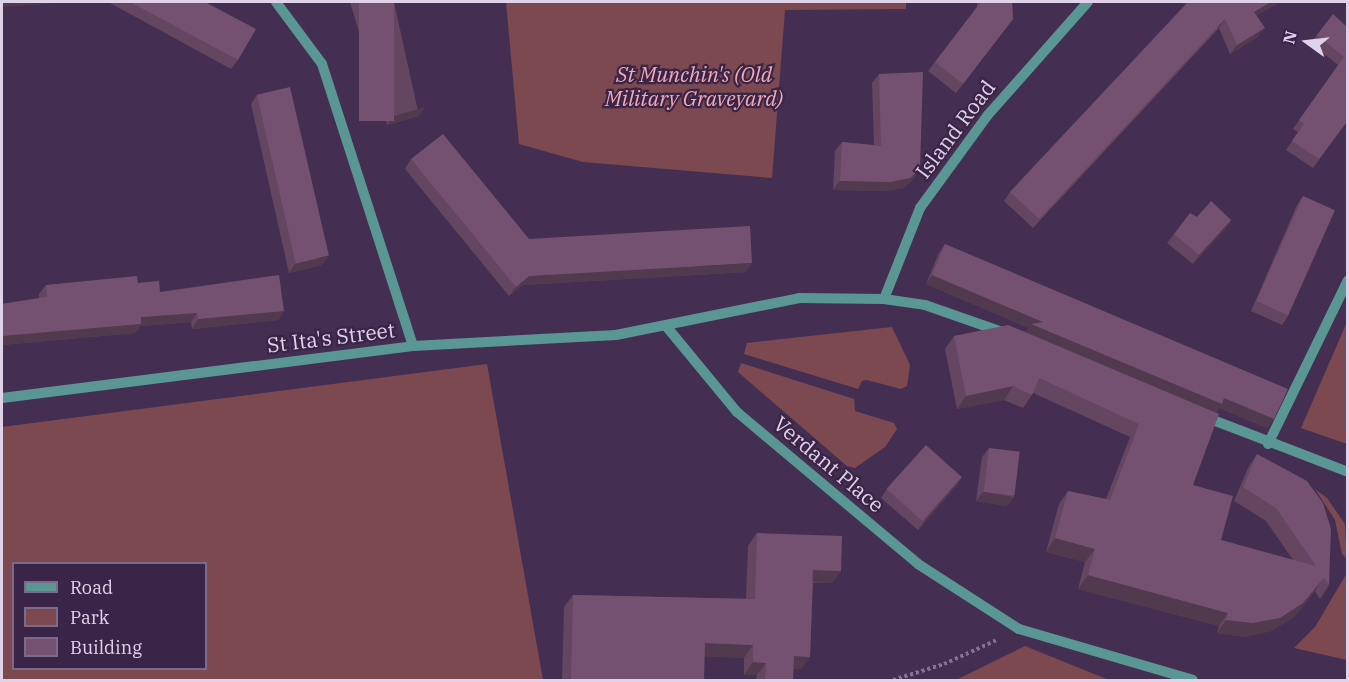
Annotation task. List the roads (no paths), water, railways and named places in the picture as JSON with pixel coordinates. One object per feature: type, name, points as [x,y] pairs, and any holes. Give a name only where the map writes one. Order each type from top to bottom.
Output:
[{"type":"street","points":[[276,2],[322,64],[413,346]]},
{"type":"street","name":"Island Road","points":[[884,299],[920,208],[987,116],[1085,3]]},
{"type":"street","points":[[1268,444],[1347,280]]},
{"type":"street","points":[[666,327],[799,298],[884,299],[925,305],[1015,337]]},
{"type":"street","name":"St Ita's Street","points":[[2,398],[413,346],[616,335],[666,327]]},
{"type":"street","name":"Verdant Place","points":[[666,327],[737,412],[918,564],[1019,629],[1193,681]]},
{"type":"street","points":[[1191,411],[1268,444],[1347,472]]},
{"type":"park label","name":"St Munchin's (Old Military Graveyard)","points":[[694,86]]}]
